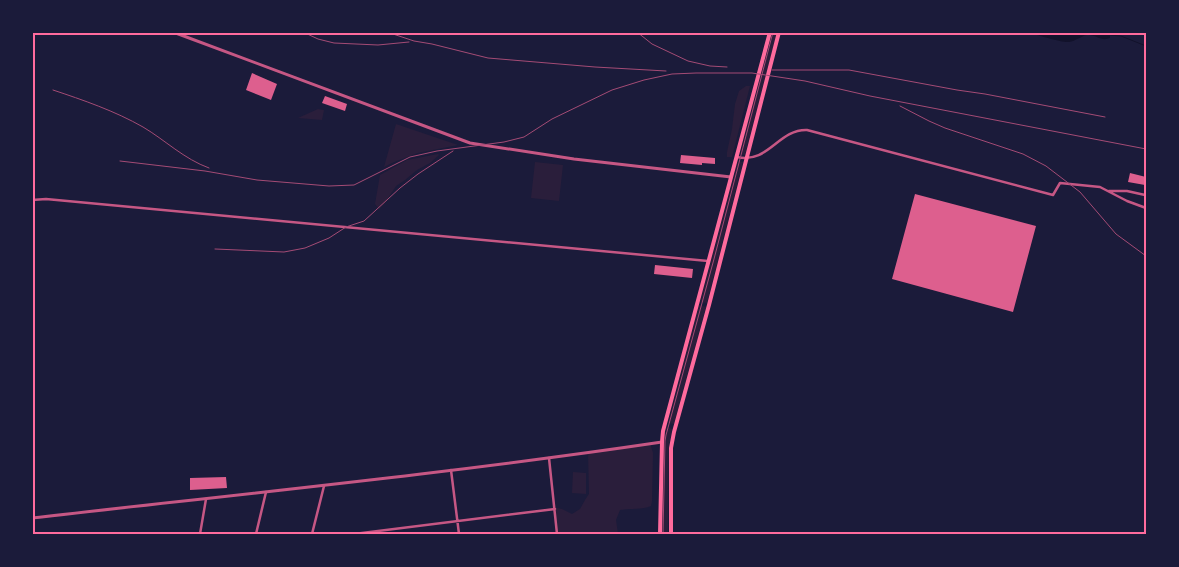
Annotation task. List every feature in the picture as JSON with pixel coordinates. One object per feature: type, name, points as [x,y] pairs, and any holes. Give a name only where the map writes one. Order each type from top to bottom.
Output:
[{"type":"main road","points":[[671,534],[670,425],[703,304],[709,261],[770,32]]},
{"type":"main road","points":[[660,534],[662,442],[670,425],[703,304],[747,159],[779,32]]},
{"type":"street","points":[[173,32],[470,143],[574,159],[731,177]]},
{"type":"street","points":[[737,157],[747,159],[766,152],[791,133],[807,130],[1053,195],[1060,183],[1100,188],[1146,208]]},
{"type":"street","points":[[1107,191],[1127,191],[1145,195],[1146,188]]},
{"type":"street","points":[[32,200],[66,201],[709,261]]},
{"type":"street","points":[[32,518],[324,486],[662,442]]},
{"type":"street","points":[[549,458],[558,534]]},
{"type":"street","points":[[451,470],[459,534]]},
{"type":"street","points":[[312,534],[324,486]]},
{"type":"street","points":[[256,534],[266,492]]},
{"type":"street","points":[[200,534],[207,498]]},
{"type":"street","points":[[354,534],[555,509]]},
{"type":"shaded area","points":[[1110,32],[1110,38],[1107,39],[1087,35],[1069,42],[1031,33]]},
{"type":"shaded area","points":[[771,33],[777,33],[745,155],[740,154]]},
{"type":"shaded area","points":[[746,86],[750,86],[732,157],[727,157],[735,104],[739,91]]},
{"type":"shaded area","points":[[318,109],[324,110],[322,120],[298,118]]},
{"type":"shaded area","points":[[396,124],[458,145],[418,153],[384,167]]},
{"type":"shaded area","points":[[438,154],[430,163],[396,186],[379,209],[375,204],[380,175],[407,160]]},
{"type":"shaded area","points":[[738,161],[743,162],[707,303],[700,302]]},
{"type":"shaded area","points":[[535,162],[563,165],[559,201],[531,198]]},
{"type":"shaded area","points":[[699,305],[706,307],[674,424],[668,423]]},
{"type":"shaded area","points":[[666,427],[672,429],[669,448],[668,534],[662,534],[663,446]]},
{"type":"shaded area","points":[[650,443],[653,453],[651,506],[620,510],[616,520],[618,534],[579,534],[577,532],[575,534],[557,534],[555,509],[562,509],[572,514],[580,509],[589,494],[588,452]]},
{"type":"shaded area","points":[[573,472],[586,473],[586,494],[572,493]]},
{"type":"building","points":[[252,73],[277,84],[271,100],[246,90]]},
{"type":"building","points":[[325,96],[347,104],[345,111],[322,103]]},
{"type":"building","points":[[681,155],[715,158],[715,164],[680,163]]},
{"type":"building","points":[[1130,173],[1146,177],[1145,185],[1128,182]]},
{"type":"building","points":[[915,194],[1036,226],[1013,312],[892,279]]},
{"type":"building","points":[[655,265],[693,269],[692,278],[654,274]]},
{"type":"building","points":[[226,477],[227,488],[190,490],[190,478]]},
{"type":"waterway","points":[[1109,35],[1121,36],[1146,46]]},
{"type":"tram line","points":[[663,534],[666,435],[773,32]]},
{"type":"railway","points":[[303,32],[318,39],[334,43],[378,45],[409,42]]},
{"type":"railway","points":[[387,32],[414,41],[488,58],[666,71]]},
{"type":"railway","points":[[637,32],[652,44],[688,61],[710,66],[727,67]]},
{"type":"railway","points":[[772,70],[849,70],[1105,117]]},
{"type":"railway","points":[[120,161],[205,171],[257,180],[329,186],[354,185],[410,157],[524,137],[552,119],[612,90],[672,74],[696,73],[752,73],[805,81],[870,96],[1146,149]]},
{"type":"railway","points":[[53,90],[99,106],[132,121],[191,160],[209,168]]},
{"type":"railway","points":[[900,106],[945,128],[1023,154],[1046,166],[1080,192],[1116,234],[1146,256]]},
{"type":"railway","points":[[215,249],[284,252],[305,248],[329,238],[346,227],[364,221],[400,188],[453,151]]}]
